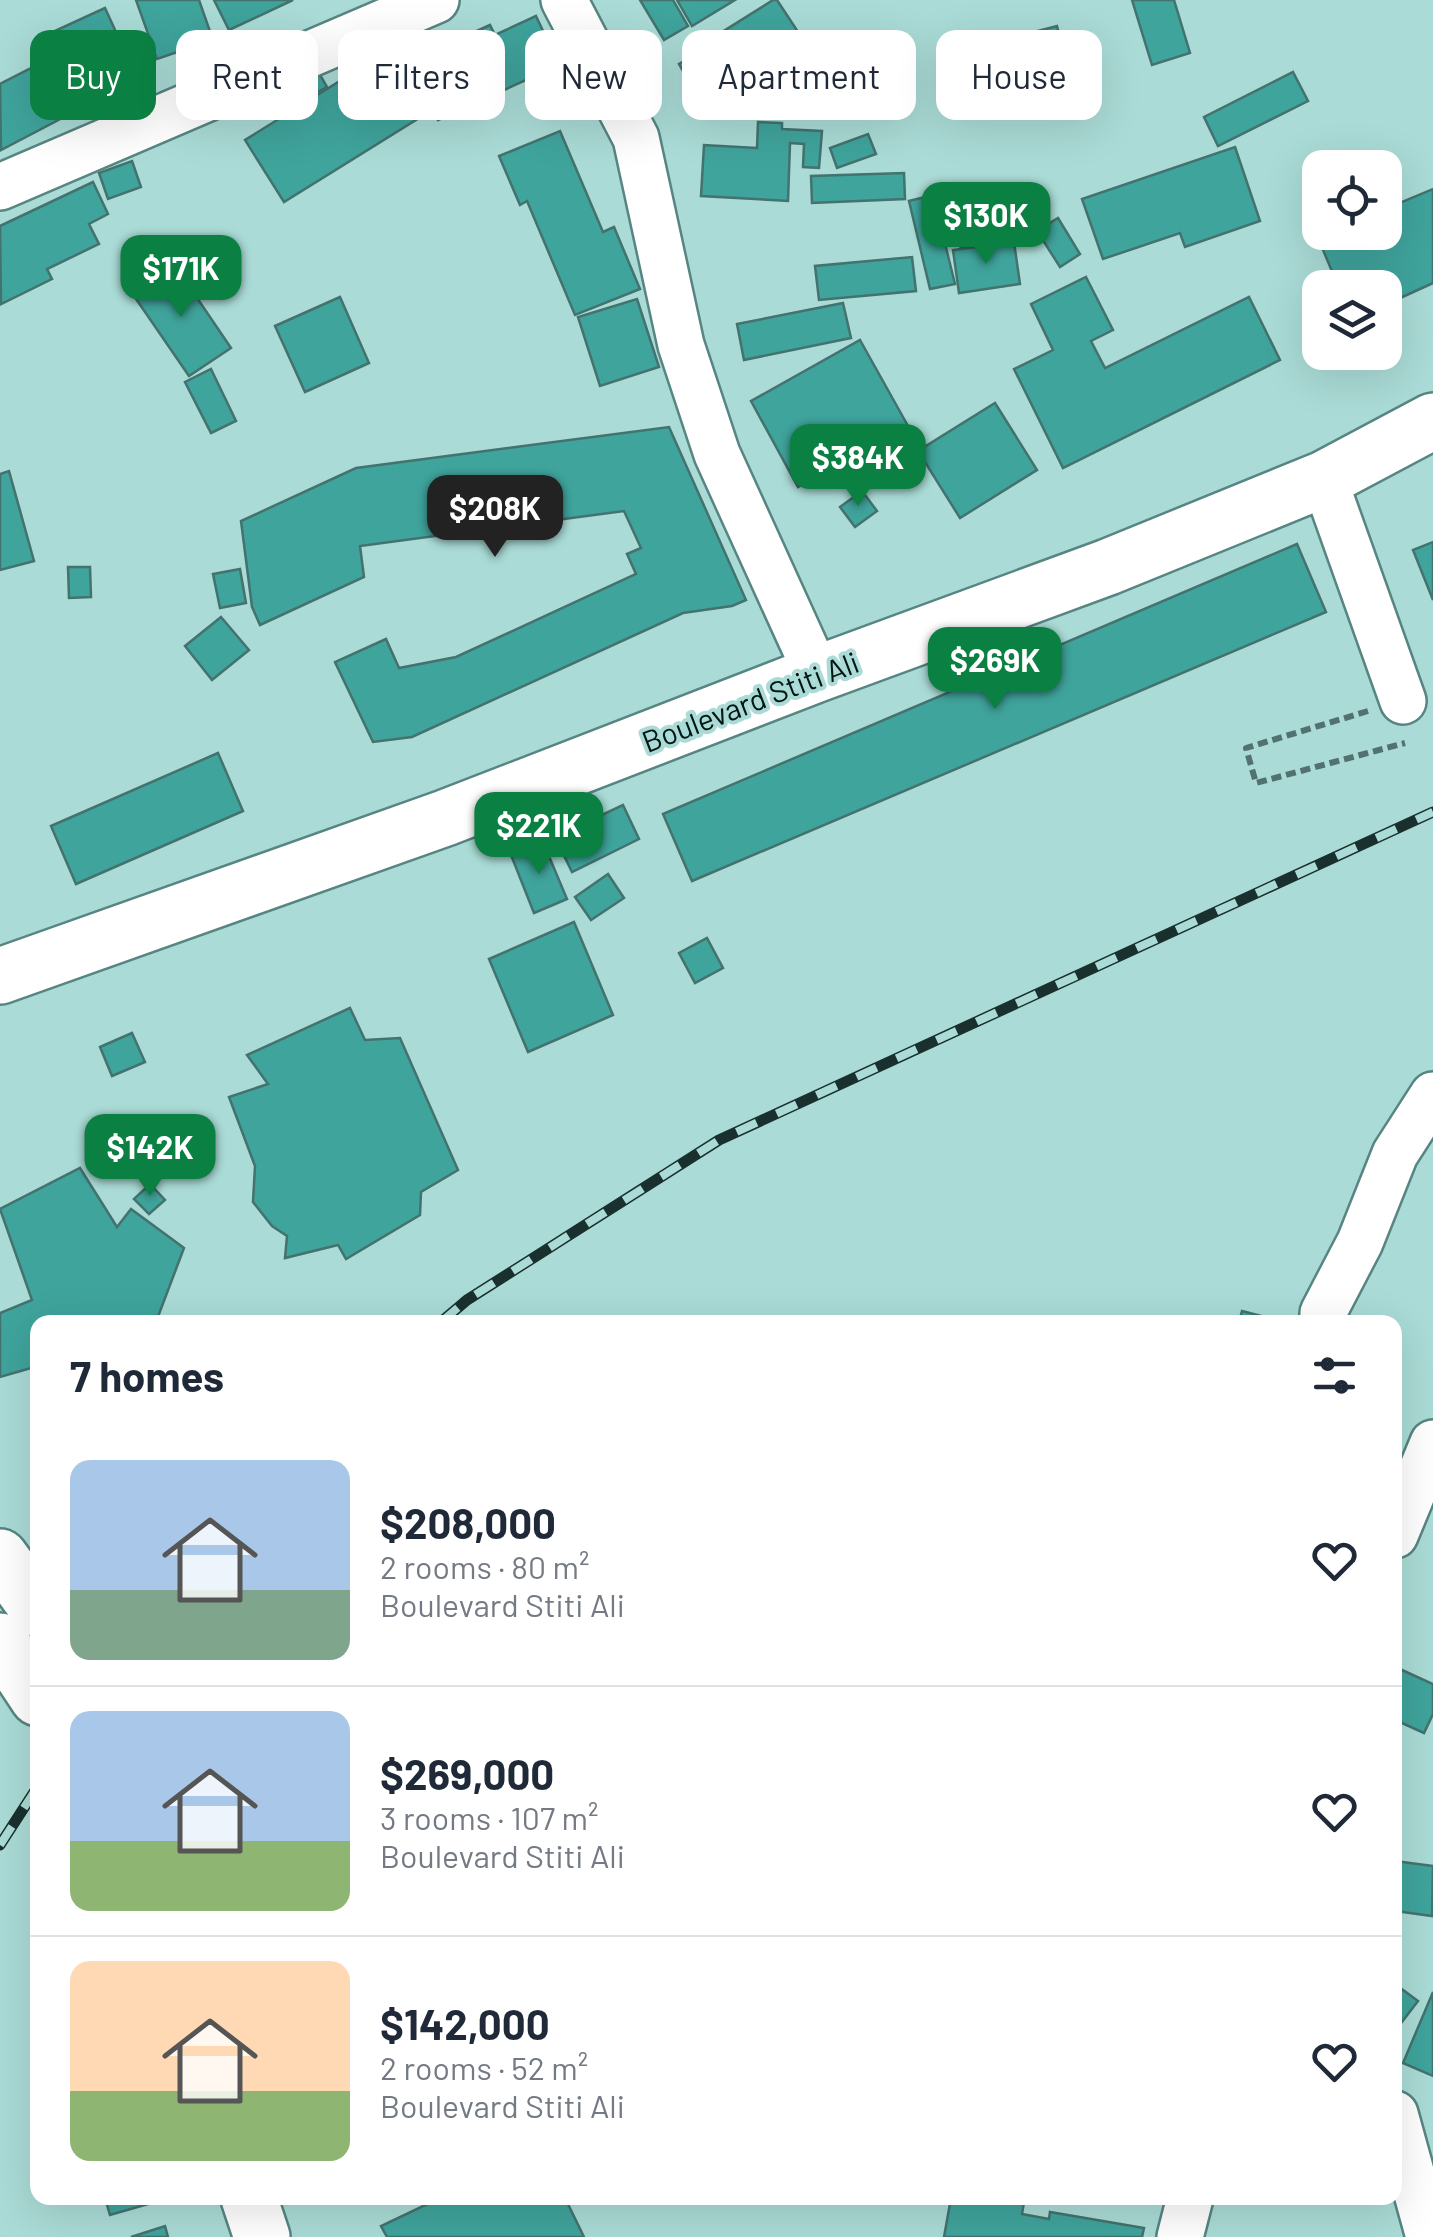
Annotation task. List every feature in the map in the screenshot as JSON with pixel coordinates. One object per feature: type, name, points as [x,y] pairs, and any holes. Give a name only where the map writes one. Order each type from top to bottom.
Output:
[{"type":"main road","name":"Boulevard Stiti Ali","points":[[0,976],[445,818],[1108,566],[1324,479],[1433,421]]},
{"type":"main road","points":[[0,1004],[58,956]]},
{"type":"main road","points":[[0,1556],[30,1599]]},
{"type":"main road","points":[[0,1641],[30,1686]]},
{"type":"main road","points":[[251,2205],[262,2237]]},
{"type":"main road","points":[[282,2205],[293,2237]]},
{"type":"street","points":[[0,188],[436,0]]},
{"type":"street","points":[[564,0],[636,138],[681,345],[717,454],[817,674]]},
{"type":"street","points":[[1324,479],[1408,720]]},
{"type":"street","points":[[1323,1315],[1360,1242],[1395,1154],[1433,1095]]},
{"type":"street","points":[[1402,1518],[1433,1443]]},
{"type":"street","points":[[1402,2139],[1429,2237]]},
{"type":"street","points":[[1180,2237],[1188,2205]]},
{"type":"path","points":[[1408,720],[1256,783],[1246,748],[1408,720]]},
{"type":"building","points":[[136,0],[199,0],[210,30],[176,30],[176,53],[157,59],[156,30],[147,30]]},
{"type":"building","points":[[214,0],[293,0],[229,30]]},
{"type":"building","points":[[640,0],[673,0],[688,26],[664,40],[662,30],[658,30]]},
{"type":"building","points":[[677,0],[735,0],[692,26]]},
{"type":"building","points":[[777,0],[797,30],[725,30]]},
{"type":"building","points":[[1132,0],[1174,0],[1190,53],[1152,65]]},
{"type":"building","points":[[105,8],[115,30],[57,30]]},
{"type":"building","points":[[536,16],[543,30],[525,30],[525,80],[505,90],[505,30]]},
{"type":"building","points":[[30,69],[30,120],[58,120],[1,150],[0,84]]},
{"type":"building","points":[[1293,72],[1308,101],[1218,146],[1204,117]]},
{"type":"building","points":[[318,74],[327,87],[318,92]]},
{"type":"building","points":[[338,82],[338,120],[416,120],[284,202],[245,140],[277,120],[318,120],[318,95]]},
{"type":"building","points":[[758,122],[782,123],[782,129],[822,131],[819,168],[803,167],[804,144],[790,143],[788,201],[701,196],[704,145],[757,148]]},
{"type":"building","points":[[560,131],[603,232],[614,227],[640,289],[575,315],[527,201],[520,205],[499,156]]},
{"type":"building","points":[[868,134],[876,154],[837,168],[830,148]]},
{"type":"building","points":[[1235,147],[1260,221],[1185,247],[1180,233],[1103,259],[1082,199]]},
{"type":"building","points":[[132,161],[141,187],[108,199],[99,173]]},
{"type":"building","points":[[904,173],[905,199],[812,203],[811,176]]},
{"type":"building","points":[[93,182],[108,214],[89,224],[99,244],[47,269],[52,279],[1,304],[0,226]]},
{"type":"building","points":[[1433,189],[1433,283],[1402,297],[1402,270],[1331,270],[1323,250],[1402,250],[1402,202]]},
{"type":"building","points":[[933,195],[955,284],[930,289],[909,201]]},
{"type":"building","points":[[997,216],[1002,238],[961,249],[956,227]]},
{"type":"building","points":[[1058,218],[1080,254],[1060,267],[1037,231]]},
{"type":"building","points":[[1014,242],[1020,284],[959,293],[953,250]]},
{"type":"building","points":[[912,257],[916,291],[819,300],[815,266]]},
{"type":"building","points":[[174,264],[231,348],[189,376],[132,293]]},
{"type":"building","points":[[1086,277],[1113,330],[1091,341],[1105,368],[1249,297],[1280,360],[1063,468],[1014,369],[1053,350],[1031,304]]},
{"type":"building","points":[[340,297],[369,363],[305,392],[275,326]]},
{"type":"building","points":[[637,299],[659,367],[600,386],[578,317]]},
{"type":"building","points":[[843,303],[851,338],[744,360],[737,324]]},
{"type":"building","points":[[860,340],[908,426],[798,487],[751,401]]},
{"type":"building","points":[[211,369],[236,421],[211,433],[185,382]]},
{"type":"building","points":[[995,403],[1037,470],[960,518],[918,451]]},
{"type":"building","points":[[669,427],[746,600],[732,606],[683,613],[412,737],[373,742],[335,662],[386,639],[399,668],[456,657],[636,574],[627,554],[641,548],[624,511],[360,546],[364,577],[260,625],[252,607],[241,521],[356,468]]},
{"type":"building","points":[[9,471],[34,561],[0,570],[0,474]]},
{"type":"building","points":[[862,491],[877,511],[855,527],[840,507]]},
{"type":"building","points":[[1433,542],[1433,600],[1413,550]]},
{"type":"building","points":[[1297,544],[1326,612],[692,881],[663,814]]},
{"type":"building","points":[[68,567],[90,567],[91,597],[69,598]]},
{"type":"building","points":[[240,569],[246,603],[220,608],[213,574]]},
{"type":"building","points":[[221,617],[249,650],[212,680],[185,646]]},
{"type":"building","points":[[218,753],[243,811],[76,884],[51,826]]},
{"type":"building","points":[[623,805],[639,839],[572,872],[555,837]]},
{"type":"building","points":[[543,842],[567,899],[534,913],[511,855]]},
{"type":"building","points":[[608,874],[624,898],[591,920],[575,897]]},
{"type":"building","points":[[574,922],[613,1015],[528,1052],[489,959]]},
{"type":"building","points":[[707,938],[723,968],[695,983],[679,953]]},
{"type":"building","points":[[350,1008],[365,1040],[400,1038],[458,1170],[421,1192],[420,1215],[346,1259],[338,1245],[285,1258],[287,1236],[272,1226],[253,1202],[255,1166],[229,1097],[268,1084],[247,1055]]},
{"type":"building","points":[[132,1033],[145,1062],[112,1076],[100,1047]]},
{"type":"building","points":[[80,1168],[117,1227],[131,1209],[184,1248],[159,1315],[30,1315],[30,1368],[0,1377],[0,1313],[32,1300],[0,1209]]},
{"type":"building","points":[[150,1184],[165,1200],[149,1214],[134,1199]]},
{"type":"building","points":[[1402,1670],[1433,1684],[1433,1714],[1424,1733],[1402,1723]]},
{"type":"building","points":[[1402,1862],[1433,1866],[1432,1916],[1402,1912]]},
{"type":"building","points":[[1402,1989],[1418,2001],[1402,2022]]},
{"type":"building","points":[[1433,1992],[1433,2076],[1403,2063]]},
{"type":"building","points":[[107,2205],[145,2205],[110,2215]]},
{"type":"building","points":[[425,2205],[568,2205],[584,2237],[387,2237],[381,2226]]},
{"type":"building","points":[[950,2205],[1024,2205],[1022,2214],[1049,2219],[1050,2212],[1144,2228],[1142,2237],[944,2237]]},
{"type":"building","points":[[165,2226],[168,2237],[131,2237]]},
{"type":"railway","points":[[449,1315],[719,1140],[1433,812]]},
{"type":"railway","points":[[0,1845],[30,1798]]}]
